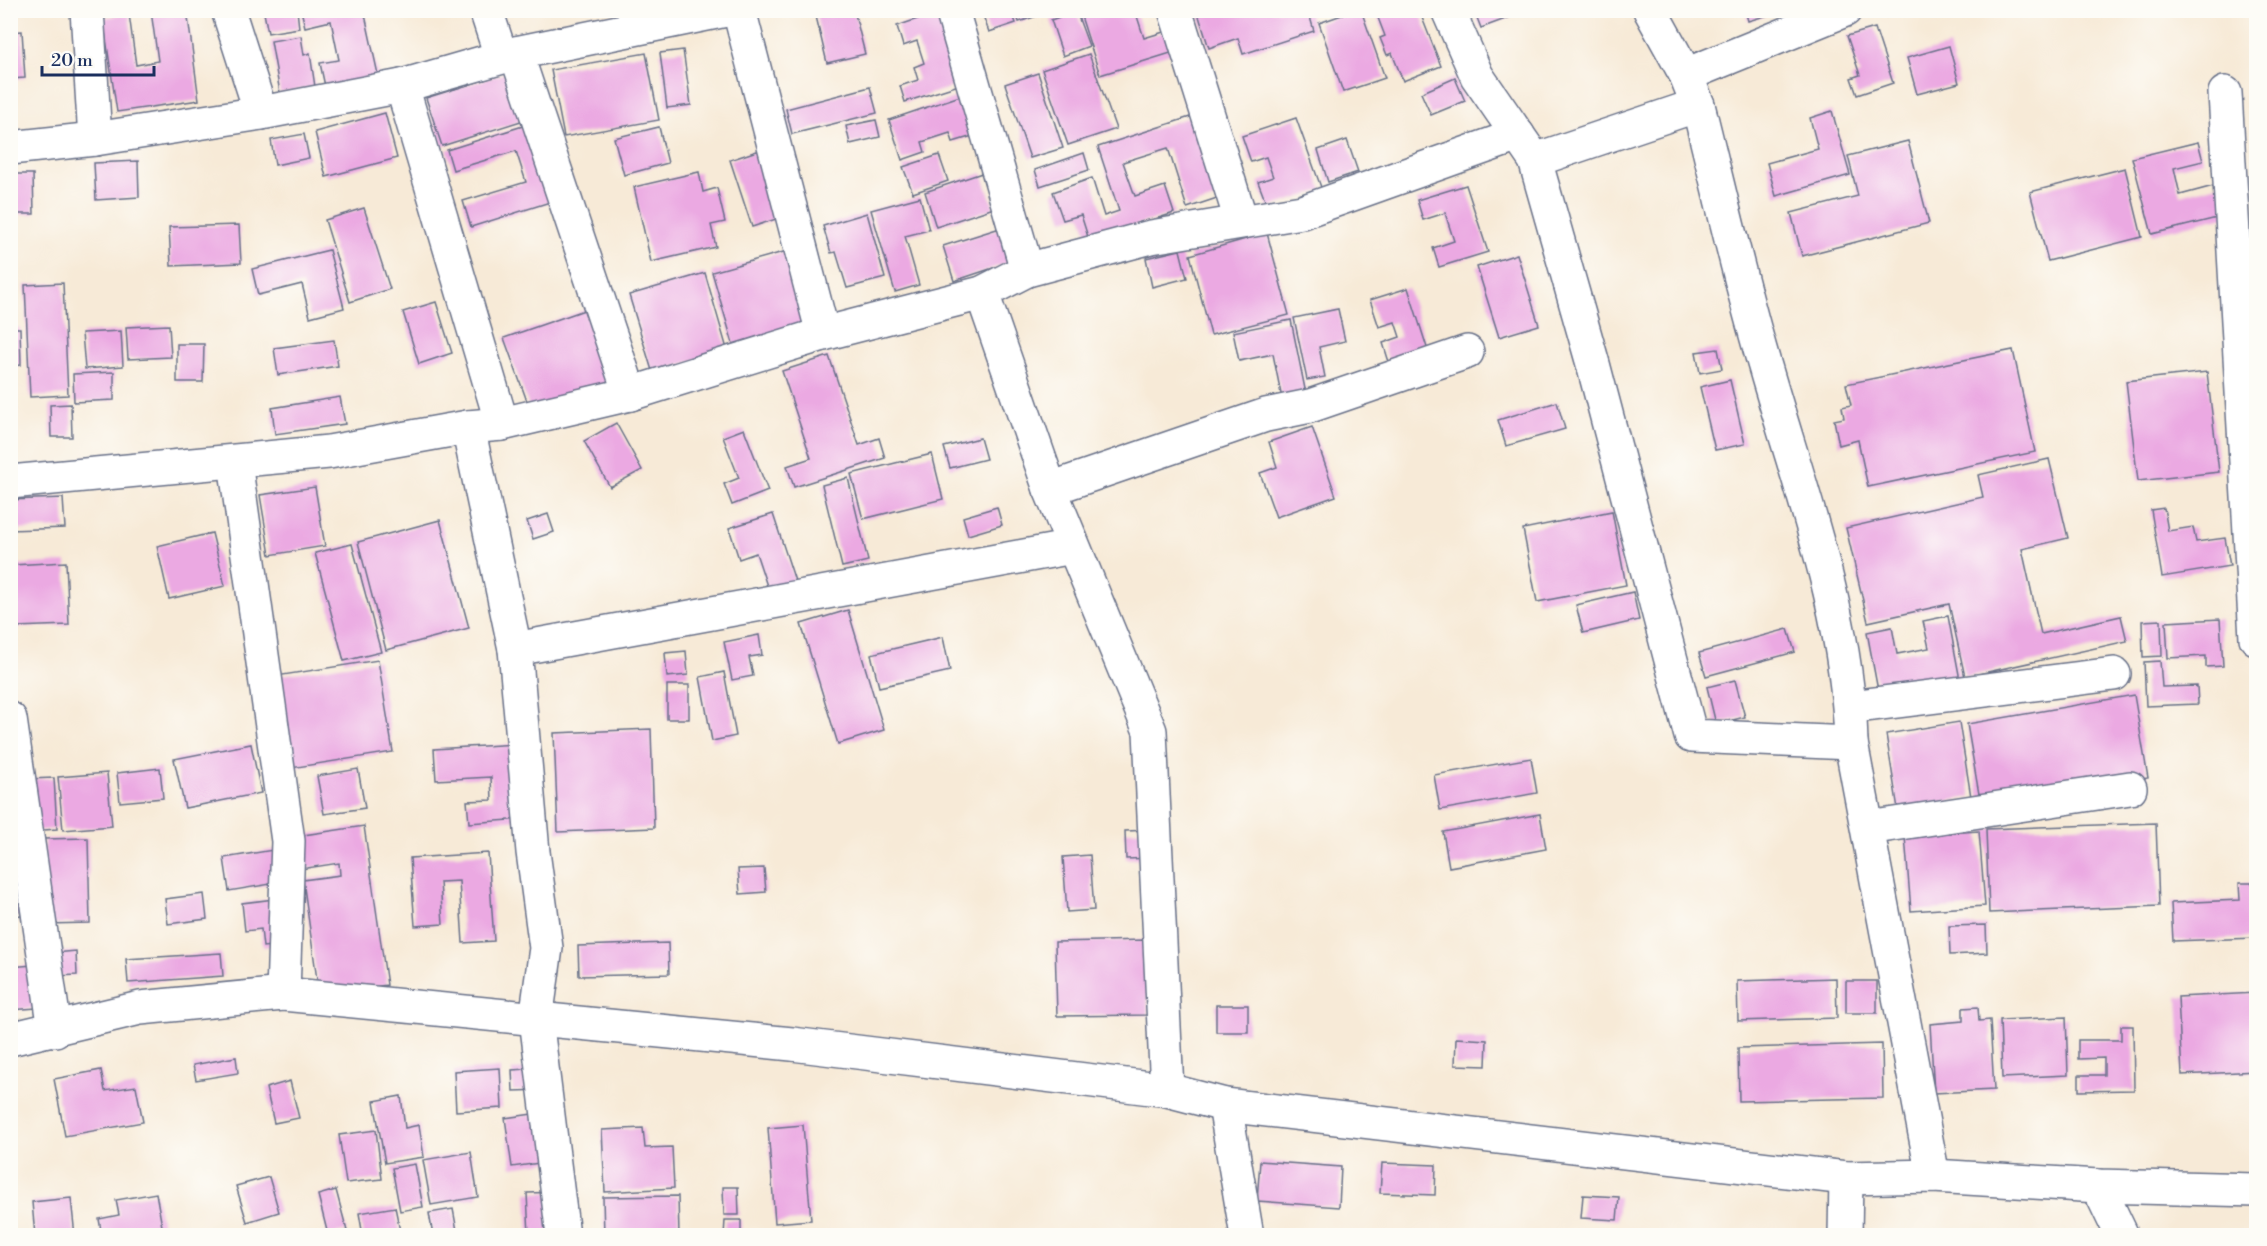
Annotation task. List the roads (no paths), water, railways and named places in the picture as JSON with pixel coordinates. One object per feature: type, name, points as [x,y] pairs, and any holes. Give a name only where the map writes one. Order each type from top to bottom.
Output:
[{"type":"street","points":[[87,10],[95,139]]},
{"type":"street","points":[[228,10],[261,113]]},
{"type":"street","points":[[486,10],[508,55],[630,394]]},
{"type":"street","points":[[952,10],[1027,270]]},
{"type":"street","points":[[1175,10],[1241,220]]},
{"type":"street","points":[[1448,10],[1477,76],[1526,147],[1593,363],[1691,736],[1851,742]]},
{"type":"street","points":[[1650,10],[1686,75],[1698,105],[1764,366],[1833,601],[1850,707],[1851,742],[1933,1176]]},
{"type":"street","points":[[1686,75],[1845,10]]},
{"type":"street","points":[[10,148],[95,139],[261,113],[402,86],[508,55],[721,12],[823,334]]},
{"type":"street","points":[[402,86],[502,424]]},
{"type":"street","points":[[2225,93],[2256,638]]},
{"type":"street","points":[[10,482],[329,452],[468,427],[502,424],[630,394],[823,334],[982,293],[1027,270],[1151,237],[1241,220],[1302,212],[1526,147],[1698,105]]},
{"type":"street","points":[[982,293],[1050,489],[1150,731],[1167,1090]]},
{"type":"street","points":[[1050,489],[1266,415],[1311,406],[1467,352]]},
{"type":"street","points":[[468,427],[515,649],[533,852],[546,948],[536,1019],[563,1236]]},
{"type":"street","points":[[235,462],[288,841],[283,994]]},
{"type":"street","points":[[515,649],[1073,547]]},
{"type":"street","points":[[1850,707],[2114,674]]},
{"type":"street","points":[[10,718],[55,1030]]},
{"type":"street","points":[[1868,828],[2130,788]]},
{"type":"street","points":[[10,1039],[140,1008],[283,994],[792,1044],[1167,1090],[1225,1105],[1846,1178],[1933,1176],[2098,1186],[2256,1190]]},
{"type":"street","points":[[1225,1105],[1247,1236]]},
{"type":"street","points":[[1845,1236],[1846,1178]]},
{"type":"street","points":[[2098,1186],[2122,1236]]}]
